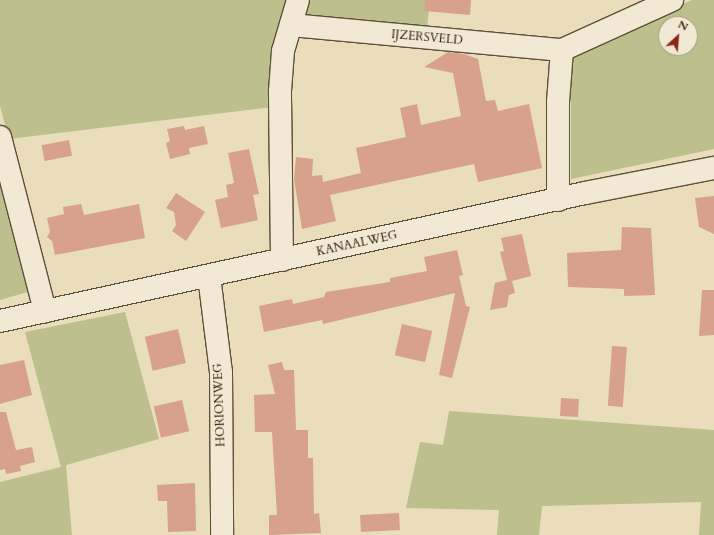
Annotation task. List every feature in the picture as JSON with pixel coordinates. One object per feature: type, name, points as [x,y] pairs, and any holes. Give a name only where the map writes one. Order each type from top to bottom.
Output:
[{"type":"street","points":[[282,260],[280,91],[283,51],[298,0]]},
{"type":"street","name":"IJZERSVELD","points":[[291,25],[562,50],[672,0]]},
{"type":"street","points":[[558,200],[558,102],[562,50]]},
{"type":"street","points":[[0,137],[45,311]]},
{"type":"street","name":"KANAALWEG","points":[[0,321],[558,200],[714,168]]},
{"type":"street","name":"HORIONWEG","points":[[209,276],[221,372],[222,535]]},
{"type":"green space","points":[[0,0],[292,0],[273,107],[9,139],[0,106]]},
{"type":"green space","points":[[301,0],[430,0],[426,36],[302,17]]},
{"type":"green space","points":[[692,0],[714,0],[714,149],[571,179],[571,51]]},
{"type":"green space","points":[[0,171],[31,291],[0,300]]},
{"type":"green space","points":[[125,312],[159,439],[66,465],[72,535],[0,535],[0,482],[61,467],[25,332]]},
{"type":"green space","points":[[449,411],[714,430],[714,535],[699,535],[701,502],[542,506],[539,535],[497,535],[499,510],[406,508],[420,442],[443,445]]},
{"type":"building","points":[[425,0],[471,0],[470,15],[424,11]]},
{"type":"building","points":[[448,52],[464,54],[478,59],[486,101],[495,100],[498,111],[529,104],[542,168],[478,182],[474,164],[330,195],[336,221],[302,229],[294,179],[296,157],[313,159],[312,176],[322,175],[323,182],[361,173],[356,148],[406,137],[400,108],[417,104],[421,125],[461,116],[453,73],[424,67]]},
{"type":"building","points":[[184,126],[185,130],[204,126],[208,144],[189,148],[190,154],[170,159],[166,143],[170,141],[167,129]]},
{"type":"building","points":[[69,140],[72,156],[45,161],[42,145]]},
{"type":"building","points":[[249,149],[259,194],[253,195],[258,220],[221,228],[215,200],[228,197],[226,185],[234,183],[228,153]]},
{"type":"building","points":[[176,193],[205,212],[186,241],[172,231],[176,225],[174,212],[166,208]]},
{"type":"building","points":[[714,196],[714,234],[699,227],[695,198]]},
{"type":"building","points":[[81,204],[84,215],[139,204],[145,238],[55,255],[52,241],[47,237],[50,232],[47,218],[64,214],[63,207]]},
{"type":"building","points":[[622,227],[651,228],[655,295],[624,296],[624,289],[568,287],[567,253],[621,250]]},
{"type":"building","points":[[522,234],[531,276],[512,281],[515,293],[509,295],[507,307],[490,310],[495,283],[507,280],[500,252],[504,251],[501,238]]},
{"type":"building","points":[[457,250],[463,275],[459,276],[466,306],[470,307],[452,378],[439,375],[455,293],[323,324],[322,320],[264,332],[259,306],[292,299],[293,304],[324,297],[326,292],[390,282],[390,278],[427,271],[424,257]]},
{"type":"building","points":[[702,290],[714,290],[714,335],[699,336]]},
{"type":"building","points":[[402,324],[432,331],[425,362],[395,355]]},
{"type":"building","points":[[178,329],[186,363],[153,371],[145,337]]},
{"type":"building","points":[[612,346],[627,347],[623,407],[608,406]]},
{"type":"building","points":[[24,360],[32,395],[0,404],[0,365]]},
{"type":"building","points":[[282,362],[284,370],[294,370],[296,430],[308,430],[308,458],[313,458],[314,514],[319,513],[321,533],[269,535],[269,515],[277,515],[272,432],[255,432],[254,395],[275,394],[268,365]]},
{"type":"building","points":[[561,398],[579,399],[578,417],[560,416]]},
{"type":"building","points":[[182,400],[189,431],[161,438],[154,407]]},
{"type":"building","points":[[0,412],[6,412],[16,450],[32,447],[35,462],[20,466],[21,471],[6,474],[5,469],[0,470]]},
{"type":"building","points":[[195,483],[196,531],[168,532],[167,501],[158,501],[157,485]]},
{"type":"building","points":[[399,513],[400,530],[361,532],[360,515]]}]
